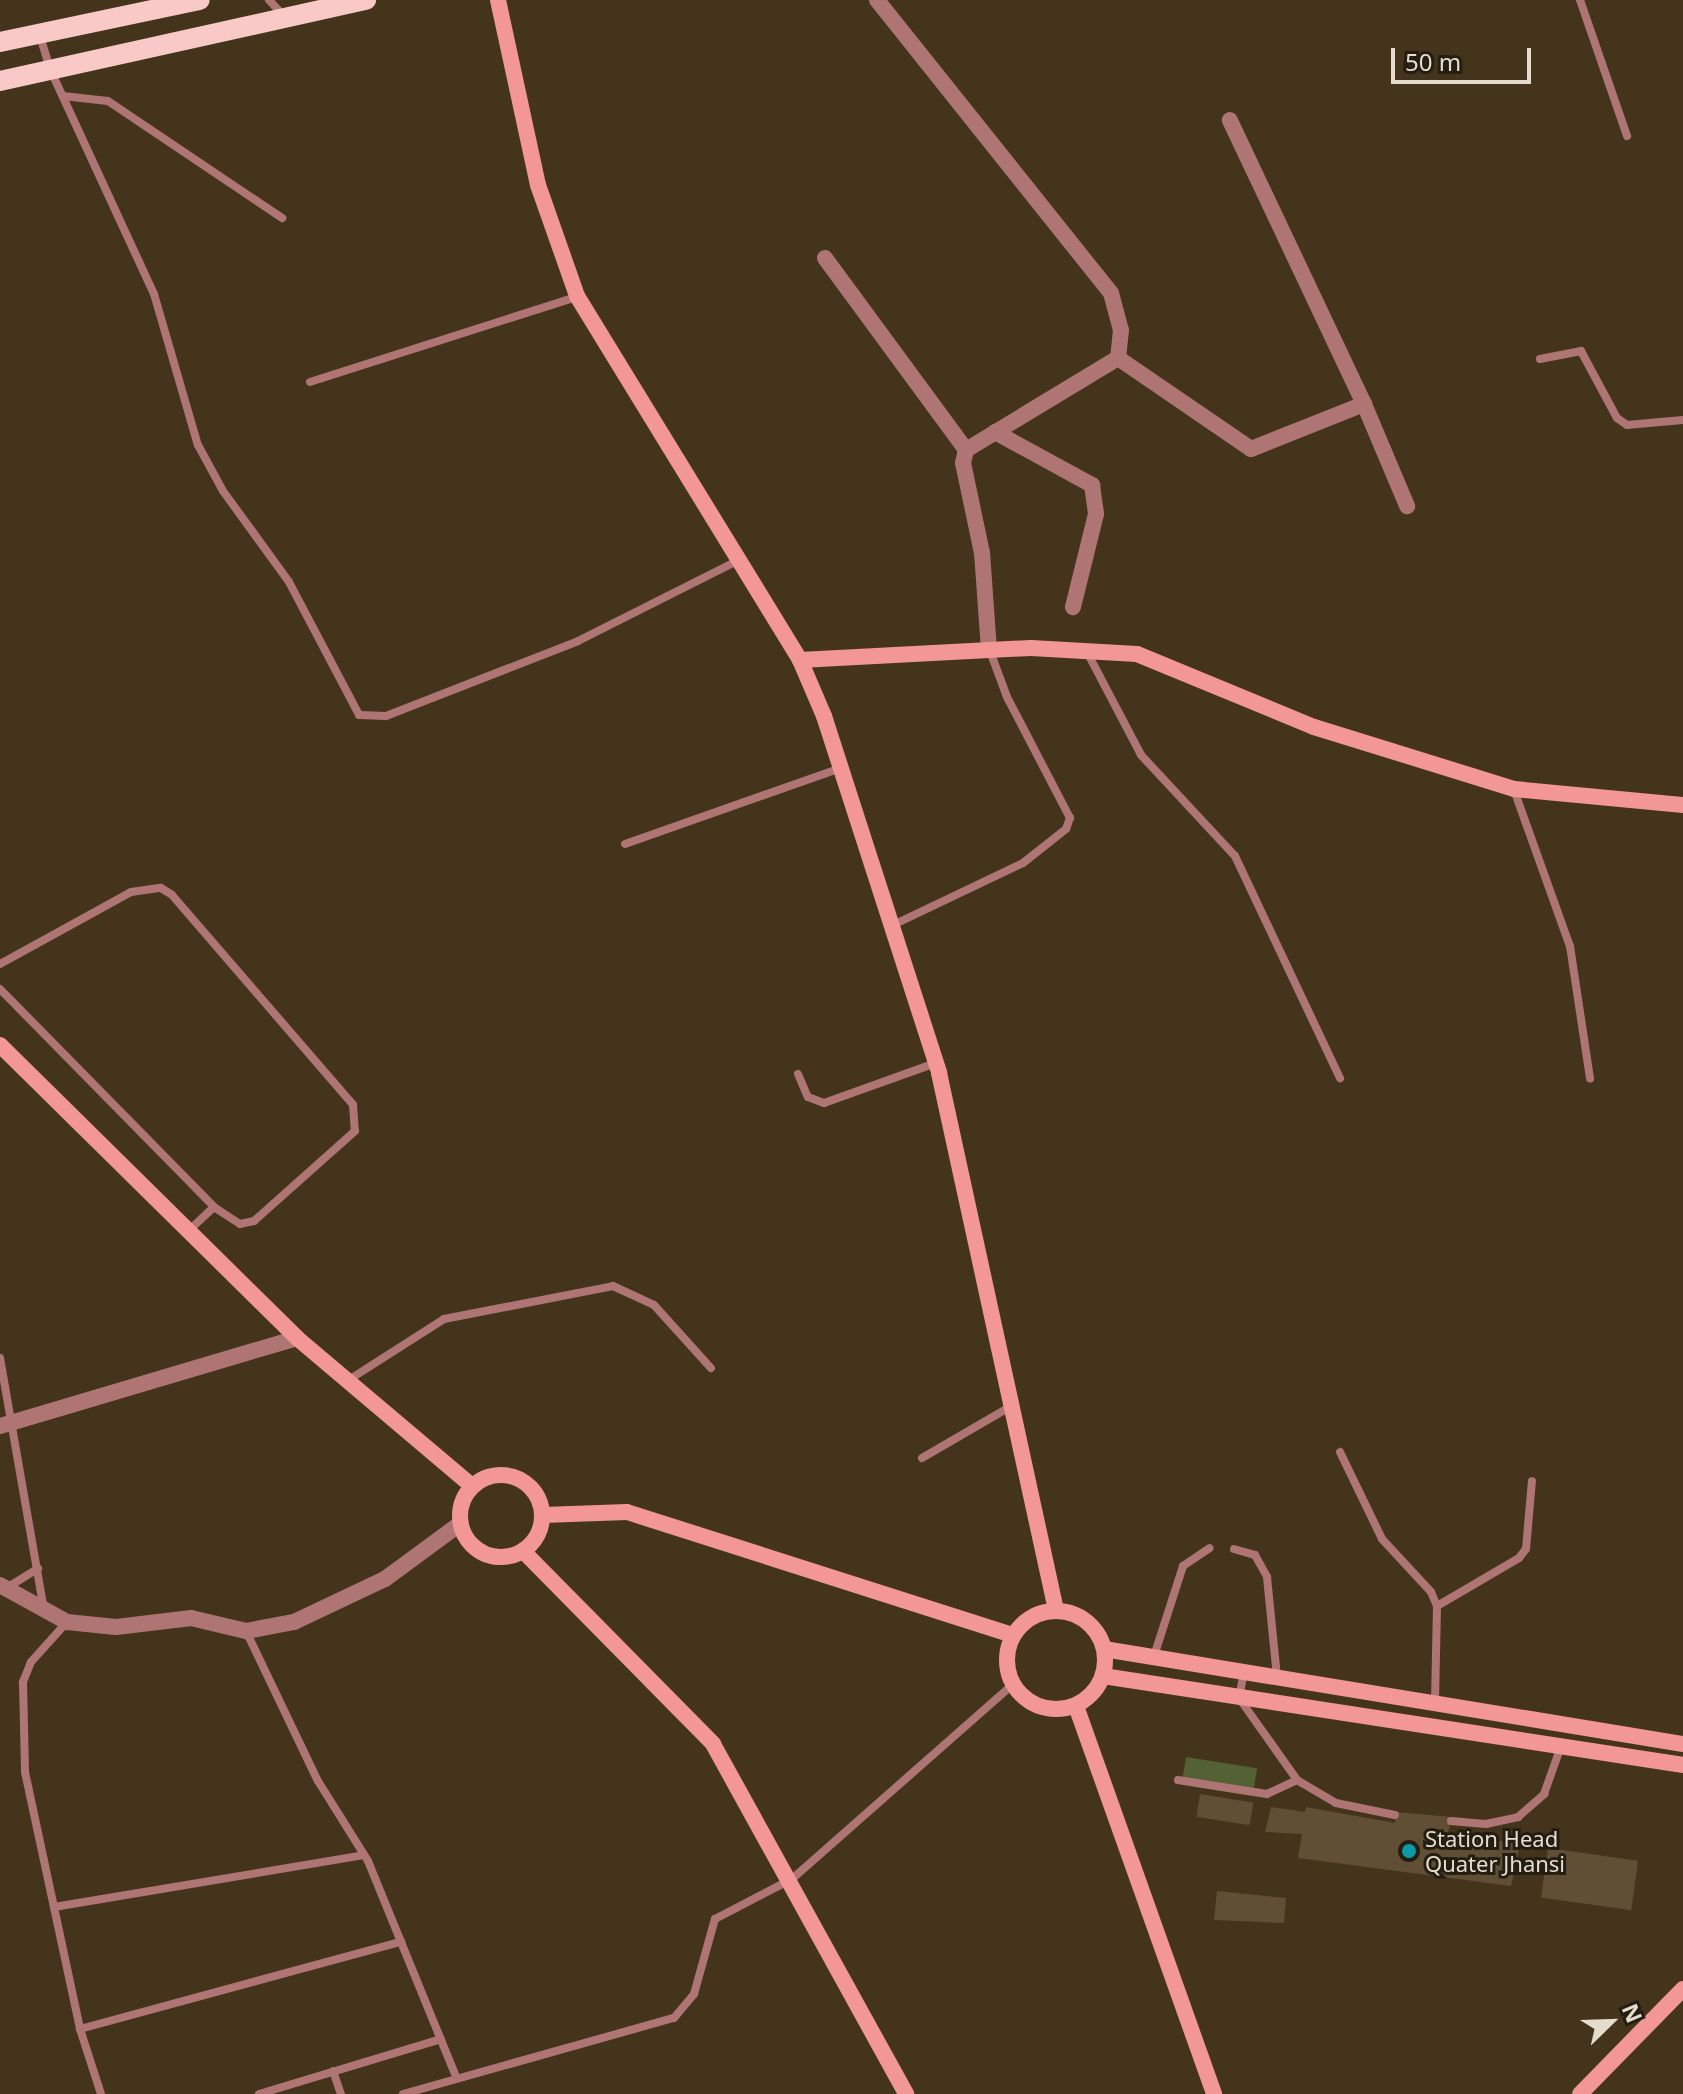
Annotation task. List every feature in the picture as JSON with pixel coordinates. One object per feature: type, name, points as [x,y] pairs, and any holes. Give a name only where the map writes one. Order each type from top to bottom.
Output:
[{"type":"main road","points":[[0,42],[200,0]]},
{"type":"main road","points":[[0,81],[276,8],[366,0]]},
{"type":"street","points":[[498,0],[538,185],[577,296],[800,660],[841,768],[936,1063],[1056,1610]]},
{"type":"street","points":[[877,0],[1111,293],[1121,330],[1118,358]]},
{"type":"street","points":[[1230,120],[1364,404],[1407,506]]},
{"type":"street","points":[[825,258],[966,450]]},
{"type":"street","points":[[1118,358],[1251,449],[1364,404]]},
{"type":"street","points":[[989,650],[982,553],[963,463],[966,450],[1118,358]]},
{"type":"street","points":[[995,432],[1092,485],[1096,514],[1073,607]]},
{"type":"street","points":[[800,660],[989,650],[1137,654],[1314,727],[1514,789],[1683,805]]},
{"type":"street","points":[[0,1045],[297,1338],[472,1486]]},
{"type":"street","points":[[7,1423],[297,1338]]},
{"type":"street","points":[[495,1474],[522,1480],[533,1489],[543,1515],[541,1529],[523,1551],[497,1557],[484,1553],[465,1535],[461,1523],[464,1497],[472,1486],[495,1474]]},
{"type":"street","points":[[543,1515],[627,1512],[1013,1635]]},
{"type":"street","points":[[3,1587],[45,1613],[67,1622],[116,1627],[191,1618],[246,1631],[294,1622],[385,1579],[461,1523]]},
{"type":"street","points":[[523,1551],[713,1744],[792,1879],[906,2094]]},
{"type":"street","points":[[1056,1610],[1082,1617],[1104,1649],[1103,1676],[1076,1706],[1038,1706],[1013,1684],[1007,1659],[1013,1635],[1037,1614],[1056,1610]]},
{"type":"street","points":[[1104,1649],[1683,1744]]},
{"type":"street","points":[[1103,1676],[1560,1749],[1683,1765]]},
{"type":"street","points":[[1076,1706],[1214,2094]]},
{"type":"street","points":[[1580,2094],[1683,1989]]},
{"type":"lane","points":[[1580,0],[1627,136]]},
{"type":"lane","points":[[39,34],[50,69],[154,294],[198,445],[223,491],[289,582],[359,715],[386,716],[578,641],[737,561]]},
{"type":"lane","points":[[63,96],[108,101],[282,218]]},
{"type":"lane","points":[[310,382],[577,296]]},
{"type":"lane","points":[[1540,359],[1581,351],[1617,418],[1627,425],[1683,420]]},
{"type":"lane","points":[[893,925],[1023,863],[1066,829],[1070,818],[1007,697],[989,650]]},
{"type":"lane","points":[[1086,652],[1141,755],[1235,856],[1340,1078]]},
{"type":"lane","points":[[625,844],[841,768]]},
{"type":"lane","points":[[1514,789],[1570,946],[1590,1079]]},
{"type":"lane","points":[[0,964],[131,892],[161,888],[172,895],[357,1112],[355,1131],[254,1221],[240,1224],[214,1207],[0,989]]},
{"type":"lane","points":[[798,1074],[808,1097],[824,1103],[936,1063]]},
{"type":"lane","points":[[188,1231],[214,1207]]},
{"type":"lane","points":[[347,1381],[444,1319],[613,1286],[654,1305],[711,1368]]},
{"type":"lane","points":[[0,1358],[7,1423],[45,1613]]},
{"type":"lane","points":[[922,1458],[1013,1405]]},
{"type":"lane","points":[[1340,1452],[1382,1539],[1431,1592],[1437,1606],[1435,1702]]},
{"type":"lane","points":[[1437,1606],[1519,1558],[1526,1549],[1532,1481]]},
{"type":"lane","points":[[1154,1657],[1183,1566],[1210,1548]]},
{"type":"lane","points":[[1234,1549],[1255,1555],[1267,1577],[1277,1678]]},
{"type":"lane","points":[[3,1587],[38,1568]]},
{"type":"lane","points":[[67,1622],[31,1662],[23,1682],[25,1772],[80,2029],[101,2094]]},
{"type":"lane","points":[[246,1631],[318,1781],[364,1855],[457,2079]]},
{"type":"lane","points":[[1244,1672],[1239,1698],[1297,1780],[1315,1795],[1336,1803],[1395,1815]]},
{"type":"lane","points":[[403,2094],[674,2018],[694,1994],[715,1919],[792,1879],[1013,1684]]},
{"type":"lane","points":[[1451,1821],[1486,1824],[1518,1817],[1544,1794],[1560,1749]]},
{"type":"lane","points":[[1178,1780],[1267,1794],[1297,1780]]},
{"type":"lane","points":[[54,1907],[364,1855]]},
{"type":"lane","points":[[80,2029],[401,1942]]},
{"type":"lane","points":[[259,2094],[441,2039]]},
{"type":"lane","points":[[333,2071],[341,2094]]},
{"type":"green space","points":[[1186,1757],[1257,1768],[1253,1796],[1182,1785]]},
{"type":"building","points":[[1200,1794],[1253,1802],[1250,1825],[1196,1817]]},
{"type":"building","name":"Station Head Quater Jhansi","points":[[1271,1807],[1305,1812],[1306,1807],[1395,1823],[1395,1812],[1452,1817],[1448,1833],[1520,1844],[1511,1886],[1298,1858],[1302,1834],[1265,1832]]},
{"type":"building","points":[[1548,1848],[1638,1861],[1631,1910],[1541,1898]]},
{"type":"building","points":[[1217,1891],[1286,1898],[1284,1923],[1214,1920]]},
{"type":"place","name":"Station Head Quater Jhansi","points":[[1409,1851]]}]
